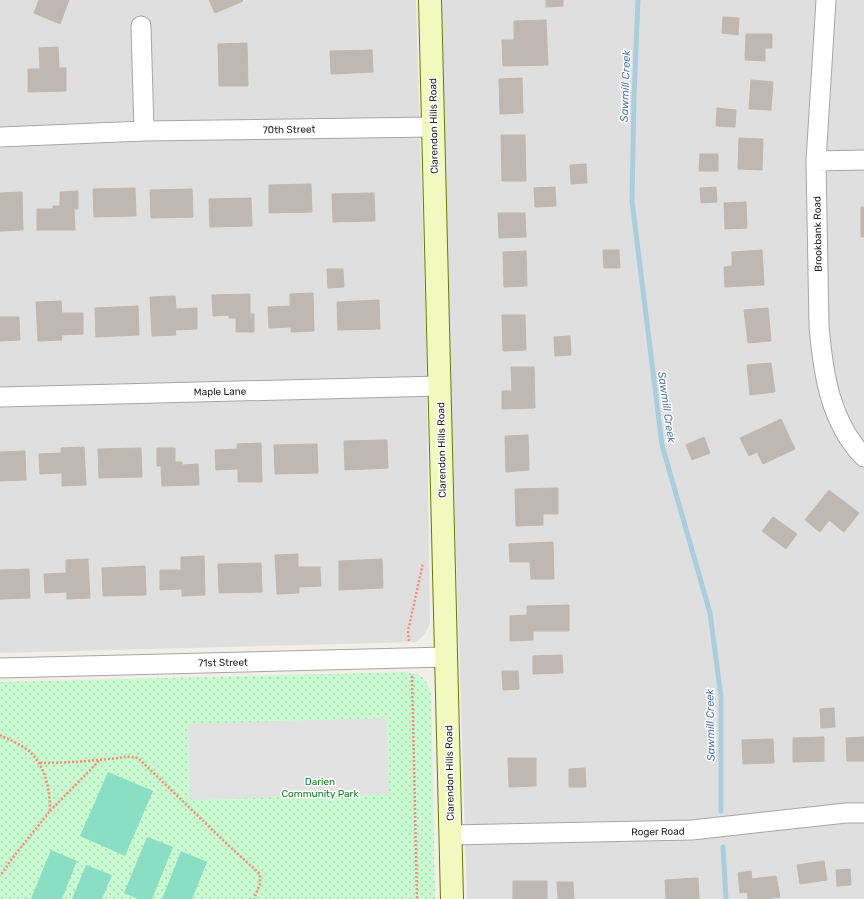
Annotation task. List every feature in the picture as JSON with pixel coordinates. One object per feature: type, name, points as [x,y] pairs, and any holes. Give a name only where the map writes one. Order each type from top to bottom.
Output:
[{"type":"street","name":"Clarendon Hills Road","points":[[430,0],[452,899]]},
{"type":"street","name":"Brookbank Road","points":[[826,0],[816,161],[819,326],[824,372],[830,394],[842,427],[853,446],[864,457]]},
{"type":"street","points":[[141,26],[144,132]]},
{"type":"street","name":"70th Street","points":[[0,137],[144,132],[433,127]]},
{"type":"street","points":[[816,161],[864,160]]},
{"type":"street","name":"Maple Lane","points":[[0,397],[440,386]]},
{"type":"street","name":"71st Street","points":[[0,668],[446,657]]},
{"type":"street","name":"Roger Road","points":[[450,835],[692,830],[846,813],[864,813]]},
{"type":"path","points":[[416,899],[411,659],[408,631],[424,558]]},
{"type":"path","points":[[0,735],[30,752],[40,763],[46,780],[50,811]]},
{"type":"path","points":[[40,763],[68,763],[112,759],[127,756],[138,758],[260,874],[260,884],[254,899]]},
{"type":"path","points":[[0,876],[50,811],[100,760]]},
{"type":"shaded area","points":[[0,0],[416,0],[426,338],[430,623],[425,634],[416,642],[0,653]]},
{"type":"shaded area","points":[[439,0],[864,0],[864,899],[467,899]]},
{"type":"shaded area","points":[[387,718],[389,794],[190,800],[188,724]]},
{"type":"green space","name":"Darien Community Park","points":[[405,672],[422,677],[431,692],[435,899],[0,899],[0,682]]},
{"type":"green space","points":[[108,772],[153,791],[125,856],[80,836]]},
{"type":"green space","points":[[147,837],[173,847],[152,899],[138,899],[124,893]]},
{"type":"green space","points":[[51,850],[77,861],[62,899],[31,899]]},
{"type":"green space","points":[[181,851],[207,862],[192,899],[162,899]]},
{"type":"green space","points":[[86,865],[112,875],[102,899],[72,899]]},
{"type":"building","points":[[39,0],[69,0],[60,24],[34,13]]},
{"type":"building","points":[[209,0],[242,0],[243,1],[215,13]]},
{"type":"building","points":[[546,0],[563,0],[563,6],[546,7]]},
{"type":"building","points":[[723,17],[739,18],[738,35],[722,33]]},
{"type":"building","points":[[546,20],[548,65],[503,66],[502,40],[514,40],[514,21]]},
{"type":"building","points":[[746,34],[772,34],[772,48],[765,48],[765,61],[745,60]]},
{"type":"building","points":[[247,43],[248,86],[219,86],[218,44]]},
{"type":"building","points":[[58,47],[59,68],[66,68],[66,91],[28,92],[28,69],[40,69],[39,48]]},
{"type":"building","points":[[372,50],[373,72],[331,74],[330,51]]},
{"type":"building","points":[[522,78],[523,113],[500,114],[499,79]]},
{"type":"building","points":[[751,80],[773,82],[771,110],[749,109]]},
{"type":"building","points":[[717,108],[736,110],[735,127],[716,126]]},
{"type":"building","points":[[501,135],[525,135],[526,181],[502,181]]},
{"type":"building","points":[[739,138],[763,139],[762,170],[738,169]]},
{"type":"building","points":[[700,154],[718,154],[718,171],[699,171]]},
{"type":"building","points":[[586,164],[587,183],[571,184],[570,165]]},
{"type":"building","points":[[311,184],[312,212],[269,213],[269,185]]},
{"type":"building","points":[[555,187],[556,206],[535,207],[534,188]]},
{"type":"building","points":[[716,187],[717,202],[701,203],[700,188]]},
{"type":"building","points":[[135,188],[136,216],[94,217],[93,189]]},
{"type":"building","points":[[192,189],[193,217],[151,218],[150,190]]},
{"type":"building","points":[[78,191],[78,209],[74,209],[75,230],[37,230],[37,209],[53,209],[53,206],[60,206],[60,192]]},
{"type":"building","points":[[22,192],[23,230],[0,231],[0,193]]},
{"type":"building","points":[[374,193],[375,221],[333,222],[332,194]]},
{"type":"building","points":[[251,198],[252,226],[210,227],[209,199]]},
{"type":"building","points":[[746,202],[747,228],[725,229],[724,203]]},
{"type":"building","points":[[861,207],[864,207],[864,237],[861,237]]},
{"type":"building","points":[[498,213],[525,213],[526,237],[499,238]]},
{"type":"building","points":[[603,250],[619,250],[620,268],[604,268]]},
{"type":"building","points":[[762,250],[764,285],[725,287],[724,267],[732,266],[732,252]]},
{"type":"building","points":[[526,251],[527,286],[504,287],[503,252]]},
{"type":"building","points":[[327,269],[343,269],[344,287],[328,288]]},
{"type":"building","points":[[313,293],[314,331],[291,332],[291,327],[269,328],[268,307],[290,306],[290,294]]},
{"type":"building","points":[[250,294],[250,314],[254,314],[254,332],[236,332],[236,318],[229,318],[229,315],[213,316],[212,295]]},
{"type":"building","points":[[175,296],[176,309],[197,308],[197,329],[175,330],[176,335],[152,336],[150,297]]},
{"type":"building","points":[[379,300],[380,329],[338,330],[337,302]]},
{"type":"building","points":[[61,301],[62,313],[83,313],[83,334],[61,335],[62,340],[38,341],[36,302]]},
{"type":"building","points":[[138,306],[139,335],[96,337],[95,308]]},
{"type":"building","points":[[768,308],[771,341],[748,343],[744,310]]},
{"type":"building","points":[[502,315],[525,315],[526,350],[503,351]]},
{"type":"building","points":[[0,317],[19,317],[20,340],[0,341]]},
{"type":"building","points":[[570,336],[571,355],[555,356],[554,337]]},
{"type":"building","points":[[771,363],[775,392],[750,395],[747,365]]},
{"type":"building","points":[[511,367],[534,367],[535,408],[502,409],[502,391],[512,391]]},
{"type":"building","points":[[781,419],[795,449],[763,464],[757,452],[749,456],[740,438]]},
{"type":"building","points":[[528,435],[529,470],[506,472],[505,436]]},
{"type":"building","points":[[704,437],[710,453],[692,460],[686,445]]},
{"type":"building","points":[[387,440],[388,468],[345,470],[344,441]]},
{"type":"building","points":[[261,443],[262,482],[238,482],[238,469],[216,470],[215,450],[237,449],[237,444]]},
{"type":"building","points":[[317,444],[318,473],[275,474],[274,445]]},
{"type":"building","points":[[84,447],[86,485],[62,486],[62,473],[40,474],[39,454],[61,453],[61,448]]},
{"type":"building","points":[[141,448],[142,477],[99,478],[98,449]]},
{"type":"building","points":[[157,448],[175,448],[175,462],[182,462],[182,465],[198,464],[199,485],[162,486],[161,466],[157,466]]},
{"type":"building","points":[[25,451],[26,480],[0,481],[0,452]]},
{"type":"building","points":[[558,488],[558,514],[543,514],[543,525],[516,526],[515,489]]},
{"type":"building","points":[[829,490],[859,513],[844,532],[829,520],[820,532],[805,520]]},
{"type":"building","points":[[773,517],[797,534],[786,549],[762,531]]},
{"type":"building","points":[[553,542],[554,579],[531,579],[530,562],[510,562],[509,544]]},
{"type":"building","points":[[298,554],[298,567],[320,567],[321,586],[299,587],[299,593],[277,594],[275,555]]},
{"type":"building","points":[[204,556],[205,595],[182,596],[182,589],[160,590],[160,570],[181,570],[181,557]]},
{"type":"building","points":[[88,559],[90,598],[67,599],[67,592],[45,593],[44,574],[66,573],[66,560]]},
{"type":"building","points":[[382,559],[383,588],[339,590],[339,561]]},
{"type":"building","points":[[261,563],[262,592],[219,593],[218,564]]},
{"type":"building","points":[[145,566],[146,595],[103,596],[102,568]]},
{"type":"building","points":[[29,569],[30,598],[0,599],[0,570]]},
{"type":"building","points":[[569,605],[569,631],[533,631],[533,640],[510,641],[510,616],[527,615],[527,606]]},
{"type":"building","points":[[562,655],[563,673],[533,674],[533,656]]},
{"type":"building","points":[[502,671],[518,671],[519,689],[503,690]]},
{"type":"building","points":[[834,708],[835,727],[821,728],[820,709]]},
{"type":"building","points":[[824,737],[824,761],[793,762],[793,738]]},
{"type":"building","points":[[864,737],[864,761],[847,761],[846,738]]},
{"type":"building","points":[[773,739],[774,763],[743,764],[742,740]]},
{"type":"building","points":[[508,758],[536,758],[536,786],[509,787]]},
{"type":"building","points":[[585,768],[586,787],[569,787],[569,769]]},
{"type":"building","points":[[824,861],[827,880],[800,884],[797,865]]},
{"type":"building","points":[[850,869],[851,885],[837,886],[836,870]]},
{"type":"building","points":[[751,871],[752,879],[776,876],[780,897],[748,899],[747,892],[740,893],[738,873]]},
{"type":"building","points":[[698,878],[699,899],[666,899],[665,880]]},
{"type":"building","points":[[513,881],[547,881],[547,899],[513,899]]},
{"type":"building","points":[[557,882],[573,882],[574,899],[558,899]]},
{"type":"waterway","name":"Sawmill Creek","points":[[638,0],[632,201],[662,445],[710,613],[721,697],[721,811]]},
{"type":"waterway","name":"Sawmill Creek","points":[[723,847],[726,899]]}]
